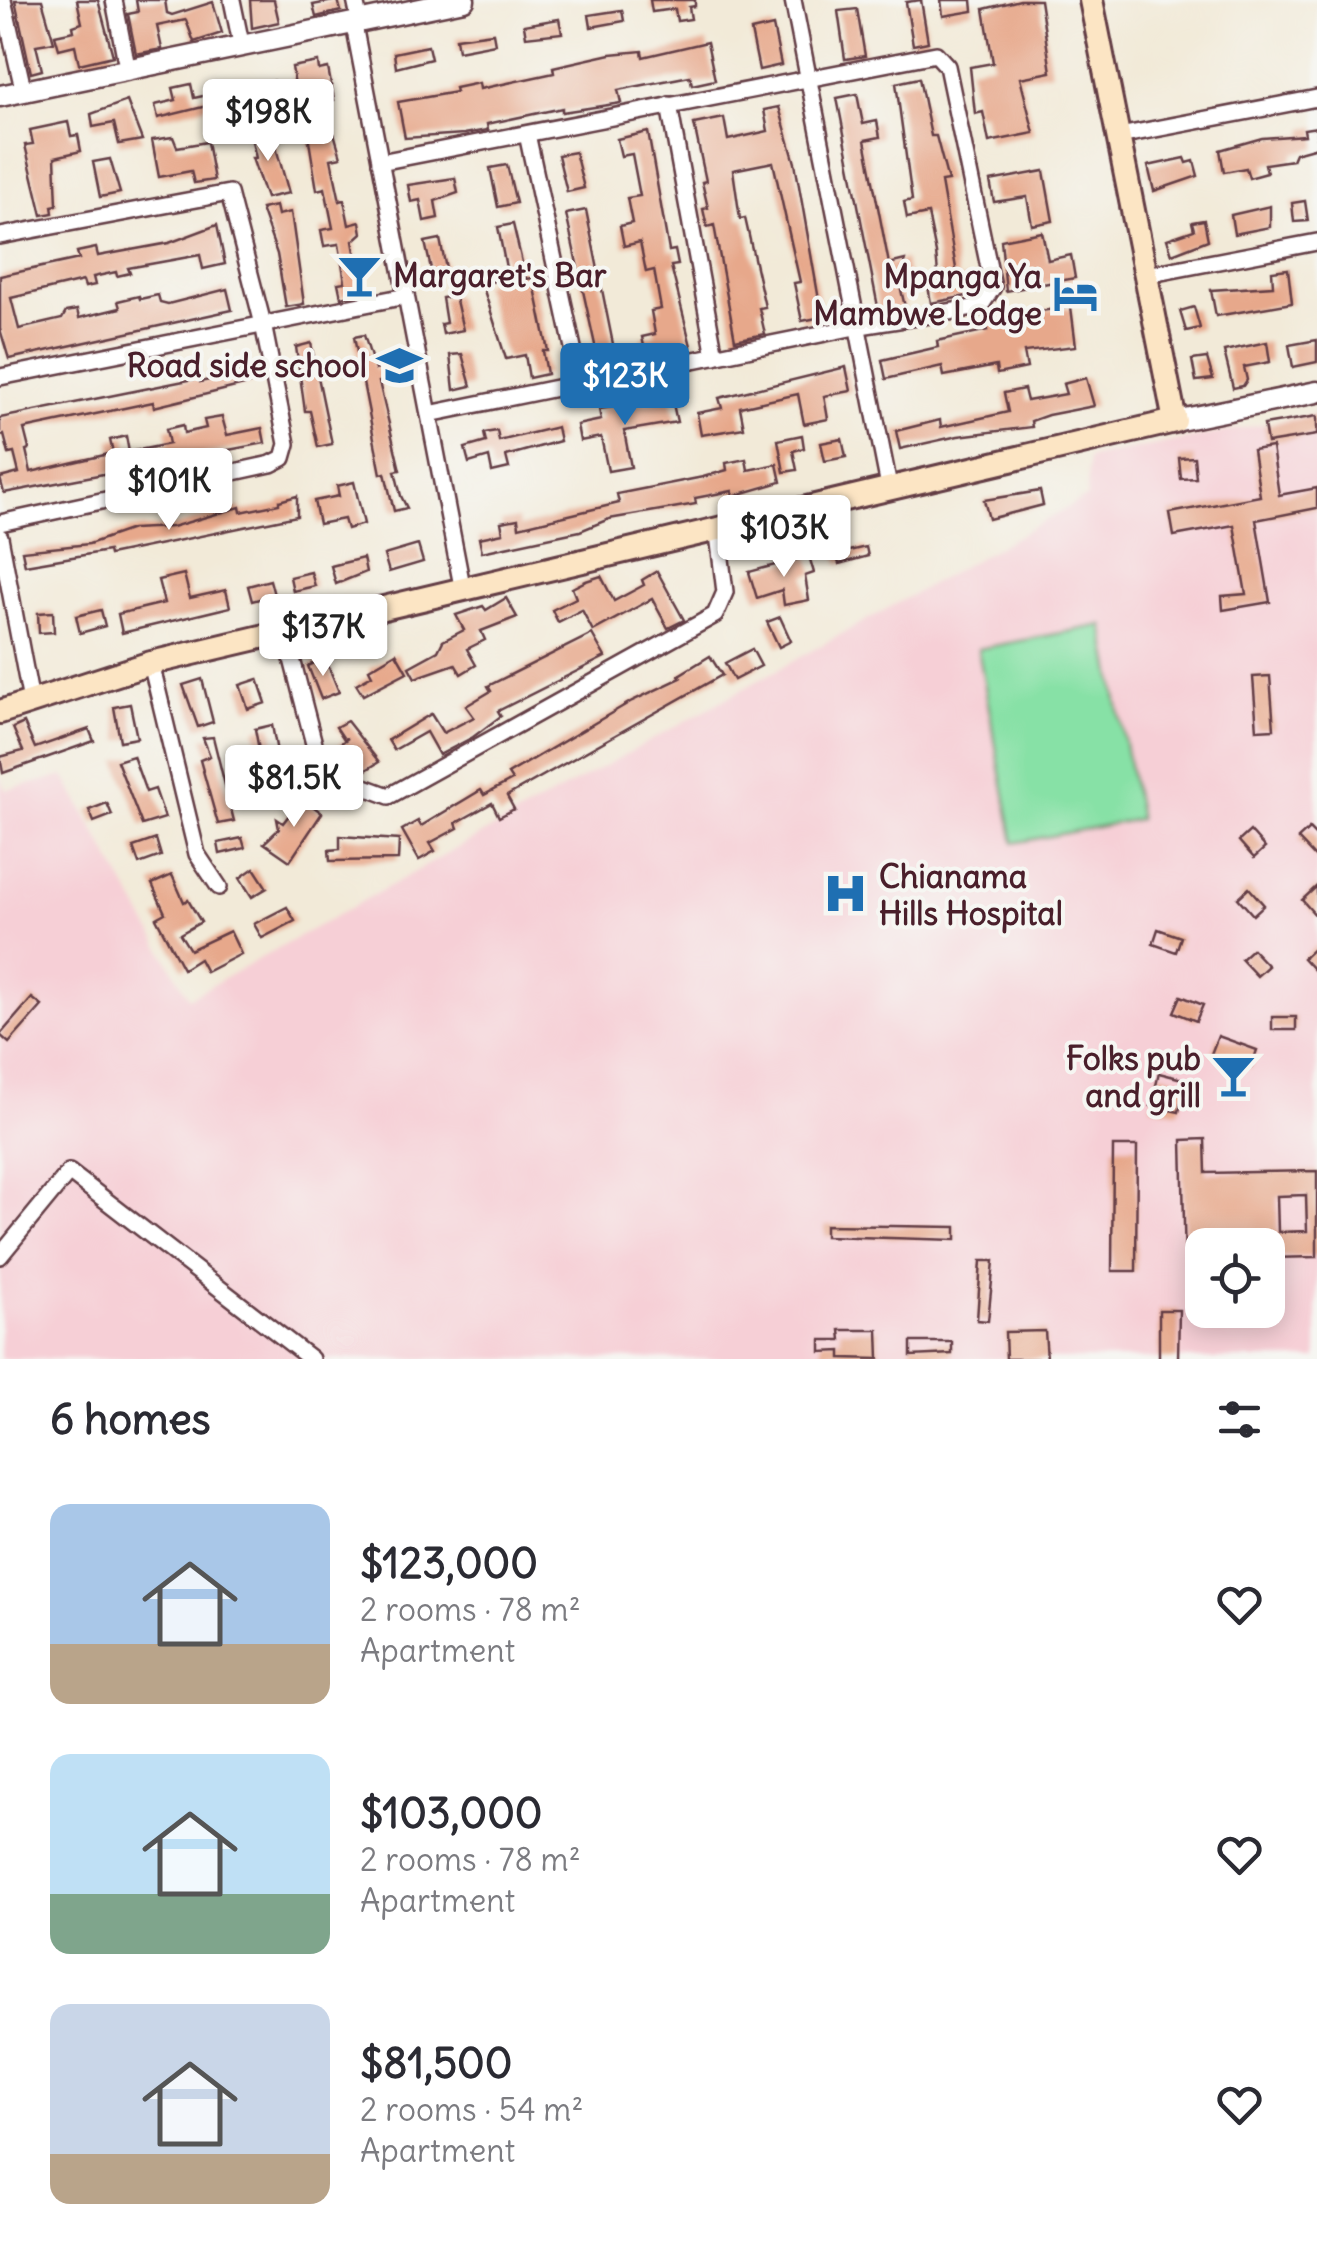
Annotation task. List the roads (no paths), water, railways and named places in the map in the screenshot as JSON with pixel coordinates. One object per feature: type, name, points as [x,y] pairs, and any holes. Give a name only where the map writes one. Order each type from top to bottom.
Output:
[{"type":"main road","points":[[0,712],[151,663],[462,586],[1174,421],[1091,0]]},
{"type":"street","points":[[3,0],[24,93]]},
{"type":"street","points":[[114,0],[128,72]]},
{"type":"street","points":[[232,0],[242,48]]},
{"type":"street","points":[[354,0],[380,162],[462,586]]},
{"type":"street","points":[[0,96],[464,0]]},
{"type":"street","points":[[793,0],[889,486]]},
{"type":"street","points":[[380,162],[936,54],[947,66],[993,286],[980,308],[860,326],[428,414]]},
{"type":"street","points":[[1119,136],[1317,98]]},
{"type":"street","points":[[669,105],[715,356]]},
{"type":"street","points":[[527,134],[581,384]]},
{"type":"street","points":[[0,236],[228,193],[262,324],[286,444],[283,458],[0,523]]},
{"type":"street","points":[[1146,275],[1317,242]]},
{"type":"street","points":[[0,378],[406,296]]},
{"type":"street","points":[[1174,421],[1317,392]]},
{"type":"street","points":[[285,632],[319,763],[330,774],[388,796],[716,614],[725,592],[717,526]]},
{"type":"street","points":[[0,537],[31,702]]},
{"type":"street","points":[[151,663],[198,854],[219,887]]},
{"type":"street","points":[[0,1256],[69,1172],[311,1359]]},
{"type":"place","name":"Margaret's Bar","points":[[360,275]]},
{"type":"place","name":"Mpanga Ya Mambwe Lodge","points":[[1075,294]]},
{"type":"place","name":"Road side school","points":[[400,365]]},
{"type":"place","name":"Chianama Hills Hospital","points":[[846,894]]},
{"type":"place","name":"Folks pub and grill","points":[[1234,1076]]}]
